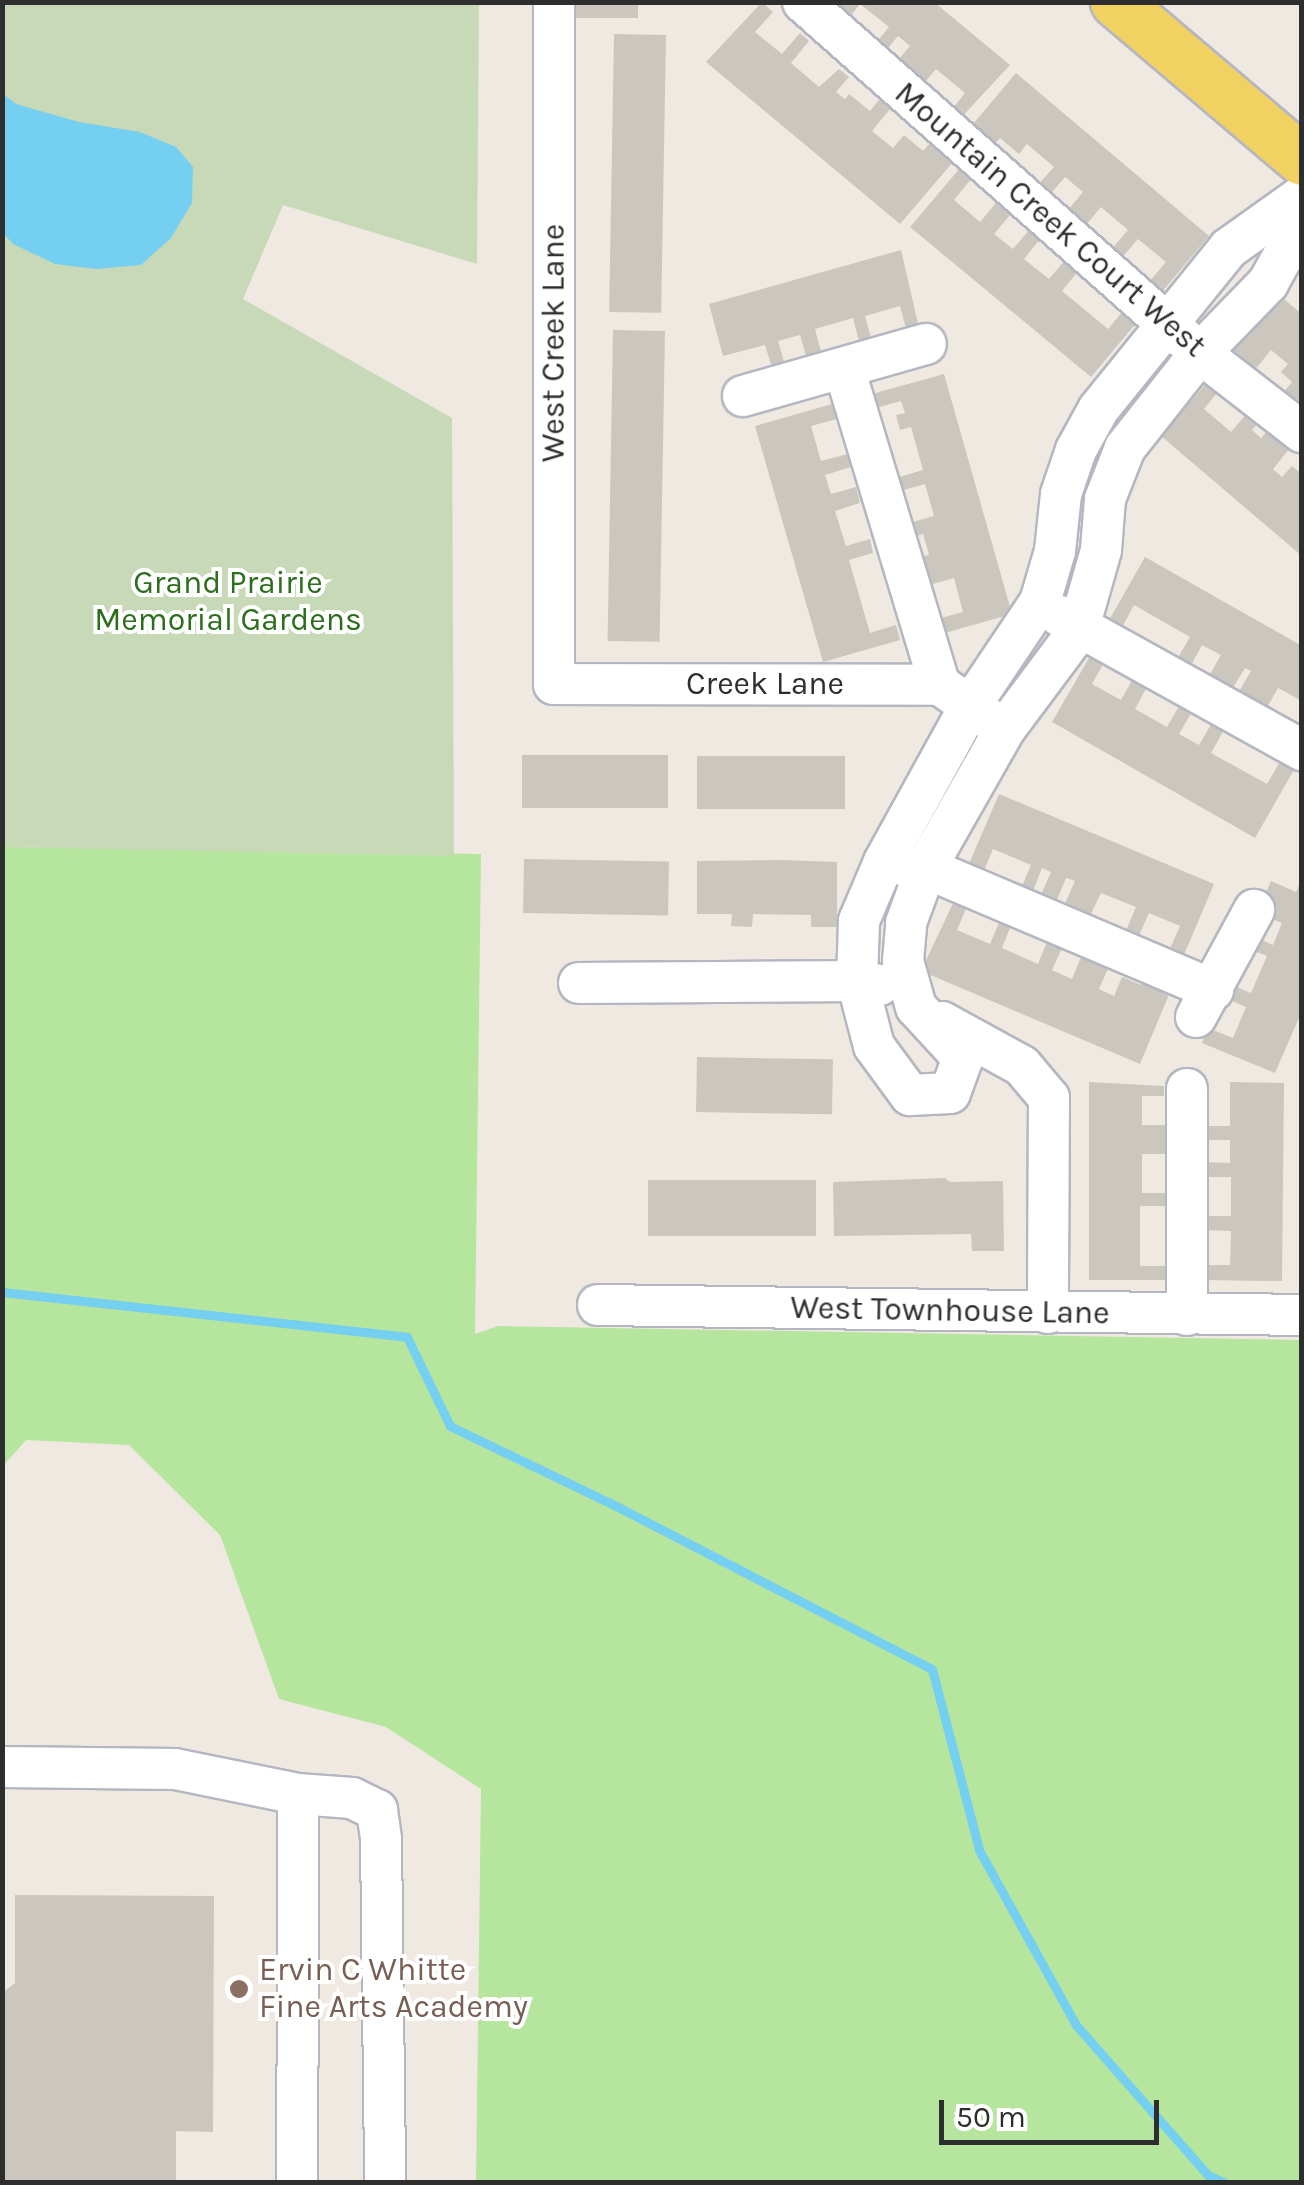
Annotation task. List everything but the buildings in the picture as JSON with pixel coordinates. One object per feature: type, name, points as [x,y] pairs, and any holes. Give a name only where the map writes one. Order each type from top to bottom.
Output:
[{"type":"main road","points":[[1116,2],[1302,160]]},
{"type":"street","name":"West Creek Lane","points":[[554,2],[554,684]]},
{"type":"street","name":"Mountain Creek Court West","points":[[803,2],[1200,353],[1302,432]]},
{"type":"street","points":[[1302,196],[1228,248],[1098,410],[1076,450],[1060,494],[1055,551],[1040,602],[955,695],[859,921],[857,981],[874,1046],[910,1095],[950,1093],[963,1058],[916,1007],[903,961],[906,923],[926,868],[1005,730],[1078,630],[1100,550],[1105,498],[1125,448],[1200,353],[1268,283],[1302,222]]},
{"type":"street","points":[[744,396],[926,344]]},
{"type":"street","points":[[844,368],[955,695],[1005,730]]},
{"type":"street","points":[[1040,602],[1078,630],[1302,750]]},
{"type":"street","name":"Creek Lane","points":[[554,684],[955,695]]},
{"type":"street","points":[[884,862],[926,868],[1204,1004],[1254,910]]},
{"type":"street","points":[[579,983],[857,981],[886,986],[1022,1066],[1049,1098],[1048,1313]]},
{"type":"street","points":[[1187,1089],[1187,1315]]},
{"type":"street","name":"West Townhouse Lane","points":[[598,1305],[1302,1315]]},
{"type":"street","points":[[3,1767],[175,1769],[298,1794],[352,1798],[377,1810],[384,2182]]},
{"type":"street","points":[[296,2182],[298,1794]]},
{"type":"green space","name":"Grand Prairie Memorial Gardens","points":[[3,3],[479,3],[477,264],[283,205],[243,299],[452,418],[454,856],[3,847]]},
{"type":"green space","points":[[3,847],[481,854],[475,1334],[498,1326],[1301,1340],[1301,2182],[476,2182],[481,1789],[386,1727],[279,1699],[220,1535],[129,1445],[26,1440],[3,1466]]},
{"type":"water","points":[[2,93],[16,104],[79,122],[140,132],[176,147],[193,167],[192,203],[171,238],[141,265],[96,269],[55,264],[13,244],[3,233]]},
{"type":"waterway","points":[[2,1292],[407,1337],[450,1426],[618,1507],[932,1669],[979,1850],[1076,2025],[1208,2175],[1223,2182]]},
{"type":"place","name":"Ervin C Whitte Fine Arts Academy","points":[[239,1989]]}]
